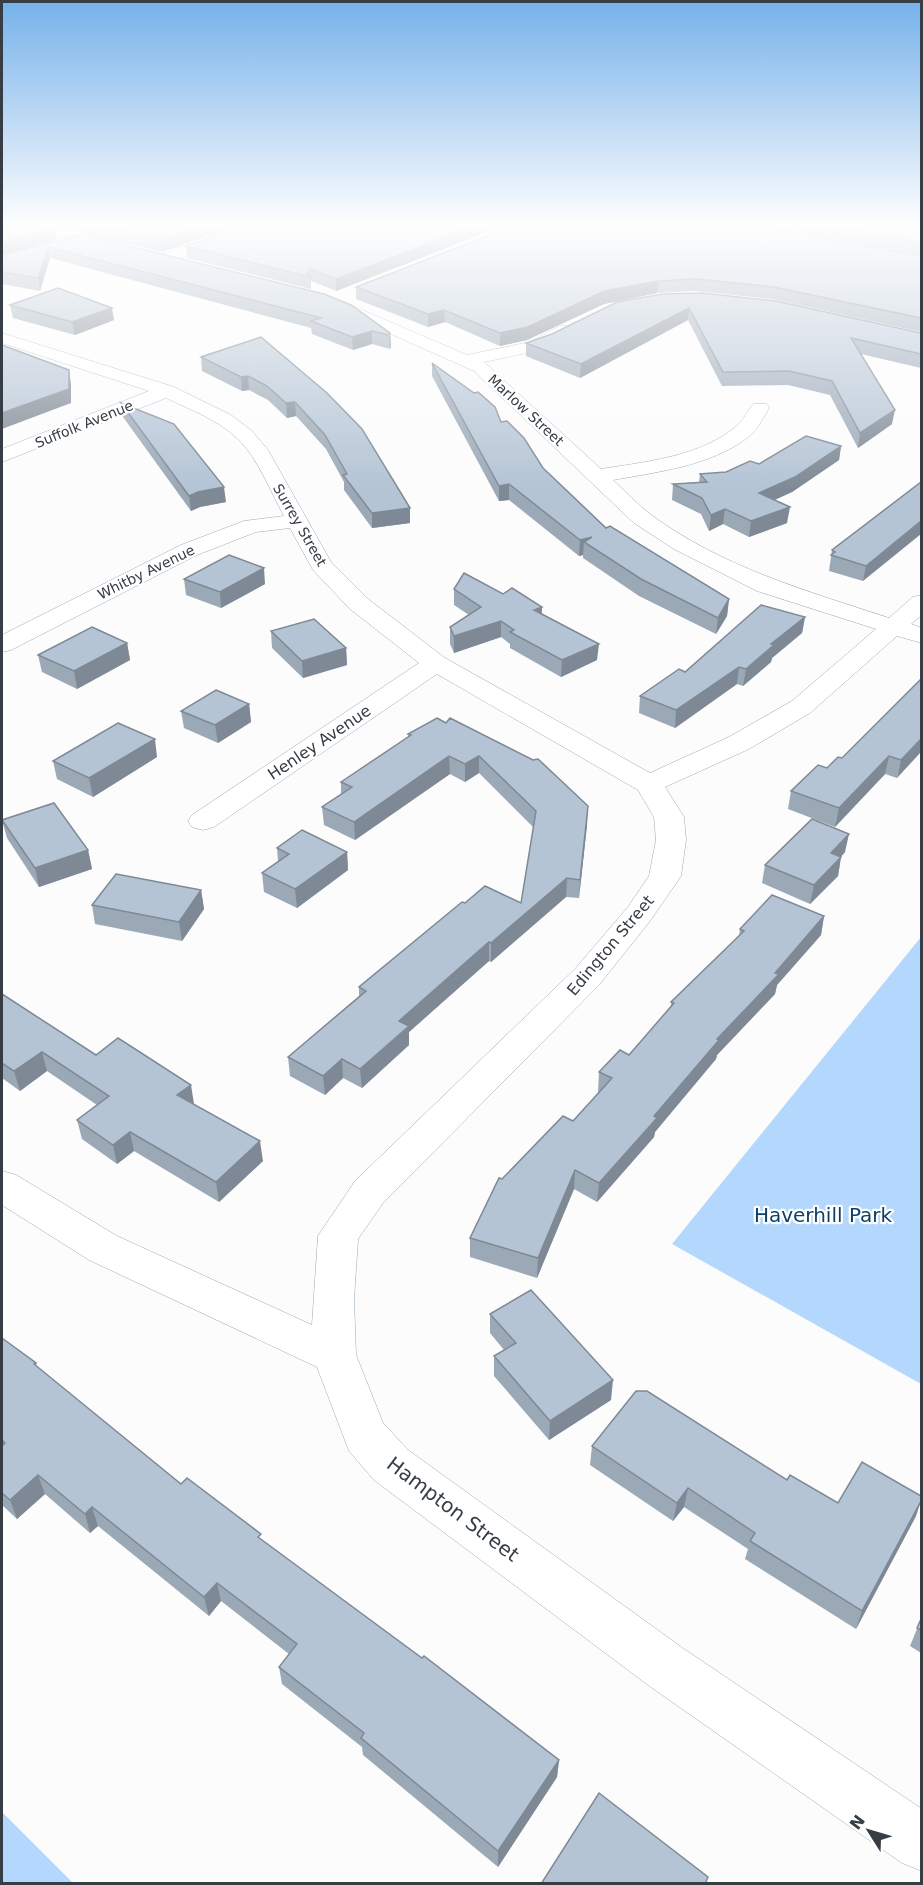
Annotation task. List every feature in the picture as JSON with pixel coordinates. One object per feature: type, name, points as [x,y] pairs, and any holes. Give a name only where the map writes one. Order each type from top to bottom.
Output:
[{"type":"street","name":"Marlow Street","points":[[361,314],[480,367],[642,518],[682,544],[723,567],[765,586],[908,632]]},
{"type":"street","points":[[468,360],[488,358],[535,346],[582,322]]},
{"type":"street","name":"Surrey Street","points":[[2,338],[167,391],[224,419],[245,435],[261,454],[321,565],[377,619],[436,663],[649,784]]},
{"type":"street","name":"Suffolk Avenue","points":[[2,456],[167,391]]},
{"type":"street","points":[[597,476],[660,465],[694,456],[741,433],[760,408]]},
{"type":"street","name":"Whitby Avenue","points":[[2,645],[189,550],[252,526],[298,521]]},
{"type":"street","points":[[649,784],[739,743],[801,706],[908,632],[921,602]]},
{"type":"street","name":"Henley Avenue","points":[[203,821],[436,663]]},
{"type":"street","name":"Edington Street","points":[[334,1355],[334,1288],[338,1236],[369,1192],[587,977],[639,914],[665,876],[671,840],[669,817],[649,784]]},
{"type":"street","points":[[2,1186],[103,1248],[334,1355]]},
{"type":"street","name":"Hampton Street","points":[[334,1355],[365,1436],[391,1465],[666,1667],[921,1843]]},
{"type":"green space","name":"Haverhill Park","points":[[921,937],[921,1384],[672,1244]]},
{"type":"green space","points":[[2,1812],[73,1883],[2,1883]]},
{"type":"building","points":[[43,314],[95,314],[72,322]]},
{"type":"building","points":[[305,314],[363,314],[390,333],[389,335],[372,331],[352,337],[311,321],[321,318]]},
{"type":"building","points":[[454,314],[556,314],[528,327],[500,333]]},
{"type":"building","points":[[593,314],[677,314],[581,364],[526,343],[552,334]]},
{"type":"building","points":[[692,314],[835,314],[921,333],[921,354],[851,338],[895,410],[860,433],[832,381],[789,371],[723,372]]},
{"type":"building","points":[[902,314],[921,314],[921,318]]},
{"type":"building","points":[[261,337],[327,393],[362,429],[410,508],[372,513],[343,475],[347,474],[325,435],[295,402],[286,403],[267,386],[248,376],[241,377],[201,357]]},
{"type":"building","points":[[2,345],[69,370],[69,389],[2,413]]},
{"type":"building","points":[[432,363],[474,393],[478,392],[495,407],[501,422],[507,421],[524,438],[543,468],[606,528],[610,526],[729,599],[718,618],[641,579],[584,542],[592,537],[580,540],[509,484],[499,486]]},
{"type":"building","points":[[121,403],[174,424],[224,487],[189,496]]},
{"type":"building","points":[[806,436],[841,446],[795,477],[759,493],[790,507],[751,521],[725,509],[711,515],[702,498],[673,484],[707,482],[700,474],[726,472],[750,461],[759,464]]},
{"type":"building","points":[[921,482],[921,521],[866,566],[831,555],[835,552],[832,550]]},
{"type":"building","points":[[229,555],[264,568],[220,592],[184,579]]},
{"type":"building","points":[[464,573],[503,594],[512,588],[542,607],[534,610],[599,644],[562,660],[510,632],[514,630],[501,621],[454,636],[450,627],[481,607],[454,589]]},
{"type":"building","points":[[761,605],[805,617],[771,644],[774,645],[746,669],[739,667],[676,710],[640,696],[679,669],[685,672]]},
{"type":"building","points":[[314,619],[346,648],[302,661],[271,631]]},
{"type":"building","points":[[92,627],[127,643],[74,671],[38,655]]},
{"type":"building","points":[[921,679],[921,739],[901,760],[889,756],[839,808],[791,791],[818,765],[827,768],[838,757],[842,758]]},
{"type":"building","points":[[216,690],[249,704],[215,725],[181,711]]},
{"type":"building","points":[[437,718],[446,723],[450,718],[533,760],[538,759],[588,806],[580,880],[567,878],[491,943],[489,942],[399,1021],[409,1026],[360,1069],[342,1059],[323,1076],[288,1057],[366,991],[359,987],[462,902],[465,903],[485,886],[521,903],[536,811],[479,756],[465,764],[449,756],[354,822],[322,807],[352,787],[341,782],[411,735],[408,734]]},
{"type":"building","points":[[118,723],[155,739],[89,778],[53,761]]},
{"type":"building","points":[[54,803],[88,850],[35,868],[2,820]]},
{"type":"building","points":[[812,819],[849,834],[831,853],[841,857],[814,885],[765,865]]},
{"type":"building","points":[[302,830],[347,852],[295,889],[262,873],[289,854],[277,848]]},
{"type":"building","points":[[116,874],[201,890],[179,922],[92,905]]},
{"type":"building","points":[[772,895],[824,916],[775,973],[779,974],[717,1039],[719,1040],[654,1116],[657,1118],[599,1183],[575,1170],[538,1258],[470,1238],[499,1178],[502,1179],[563,1116],[573,1121],[612,1078],[599,1072],[620,1050],[629,1055],[674,1003],[671,1002],[744,931],[740,929]]},
{"type":"building","points":[[2,994],[96,1055],[118,1038],[191,1085],[177,1095],[260,1141],[216,1182],[130,1132],[113,1145],[77,1120],[109,1096],[42,1052],[14,1071],[2,1063]]},
{"type":"building","points":[[531,1290],[613,1380],[550,1421],[494,1356],[516,1343],[490,1314]]},
{"type":"building","points":[[2,1338],[36,1363],[34,1364],[181,1484],[187,1478],[261,1534],[258,1537],[422,1658],[424,1656],[559,1760],[498,1851],[361,1738],[364,1733],[279,1667],[297,1644],[217,1583],[204,1597],[92,1507],[85,1514],[38,1475],[10,1500],[2,1493],[2,1446],[5,1443],[2,1440]]},
{"type":"building","points":[[636,1391],[647,1391],[787,1480],[790,1475],[838,1503],[862,1462],[921,1496],[921,1501],[862,1611],[750,1541],[755,1533],[688,1488],[677,1503],[592,1446]]},
{"type":"building","points":[[599,1793],[708,1877],[705,1884],[541,1884]]}]
